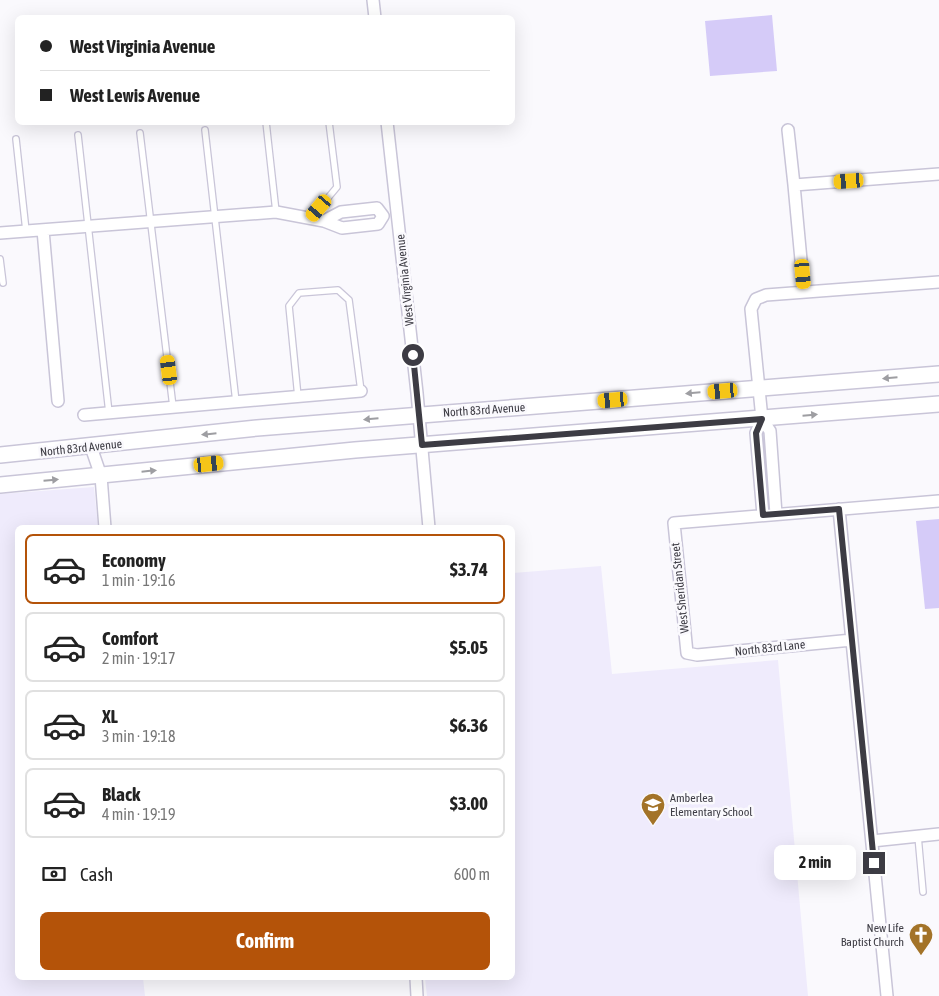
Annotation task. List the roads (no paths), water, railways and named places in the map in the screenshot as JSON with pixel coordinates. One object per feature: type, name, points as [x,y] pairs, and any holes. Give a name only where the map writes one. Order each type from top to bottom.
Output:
[{"type":"main road","name":"North 83rd Avenue","points":[[0,455],[91,447],[257,428],[939,374]]},
{"type":"main road","points":[[0,485],[422,445],[939,404]]},
{"type":"street","points":[[373,0],[375,15]]},
{"type":"street","name":"West Virginia Avenue","points":[[387,125],[419,415],[429,525]]},
{"type":"street","points":[[788,130],[804,292]]},
{"type":"street","points":[[794,185],[939,174]]},
{"type":"street","points":[[324,221],[341,212],[377,208],[382,216]]},
{"type":"street","points":[[0,233],[276,212],[324,221],[342,228],[378,224],[382,216]]},
{"type":"street","points":[[382,216],[398,214]]},
{"type":"street","points":[[44,230],[58,401]]},
{"type":"street","points":[[939,282],[766,295],[756,299],[751,309],[762,419],[756,433],[763,515],[939,501]]},
{"type":"street","points":[[84,415],[361,391]]},
{"type":"street","points":[[762,419],[770,430],[776,514]]},
{"type":"street","points":[[91,447],[101,476],[105,525]]},
{"type":"street","points":[[759,471],[773,470]]},
{"type":"street","points":[[839,509],[887,996]]},
{"type":"street","name":"West Sheridan Street","points":[[688,653],[674,524],[763,515]]},
{"type":"street","name":"North 83rd Lane","points":[[688,653],[697,655],[852,640]]},
{"type":"street","points":[[872,841],[939,834]]},
{"type":"street","points":[[416,980],[417,996]]},
{"type":"lane","points":[[266,125],[276,212]]},
{"type":"lane","points":[[310,219],[337,188],[329,125]]},
{"type":"lane","points":[[205,130],[236,402]]},
{"type":"lane","points":[[140,133],[173,407]]},
{"type":"lane","points":[[78,135],[109,413]]},
{"type":"lane","points":[[16,139],[26,231]]},
{"type":"lane","points":[[0,259],[3,283]]},
{"type":"lane","points":[[298,396],[289,306],[299,293],[338,290],[350,300],[361,391]]},
{"type":"lane","points":[[918,836],[923,892]]},
{"type":"place","name":"Amberlea Elementary School","points":[[653,826]]},
{"type":"place","name":"New Life Baptist Church","points":[[921,956]]}]
